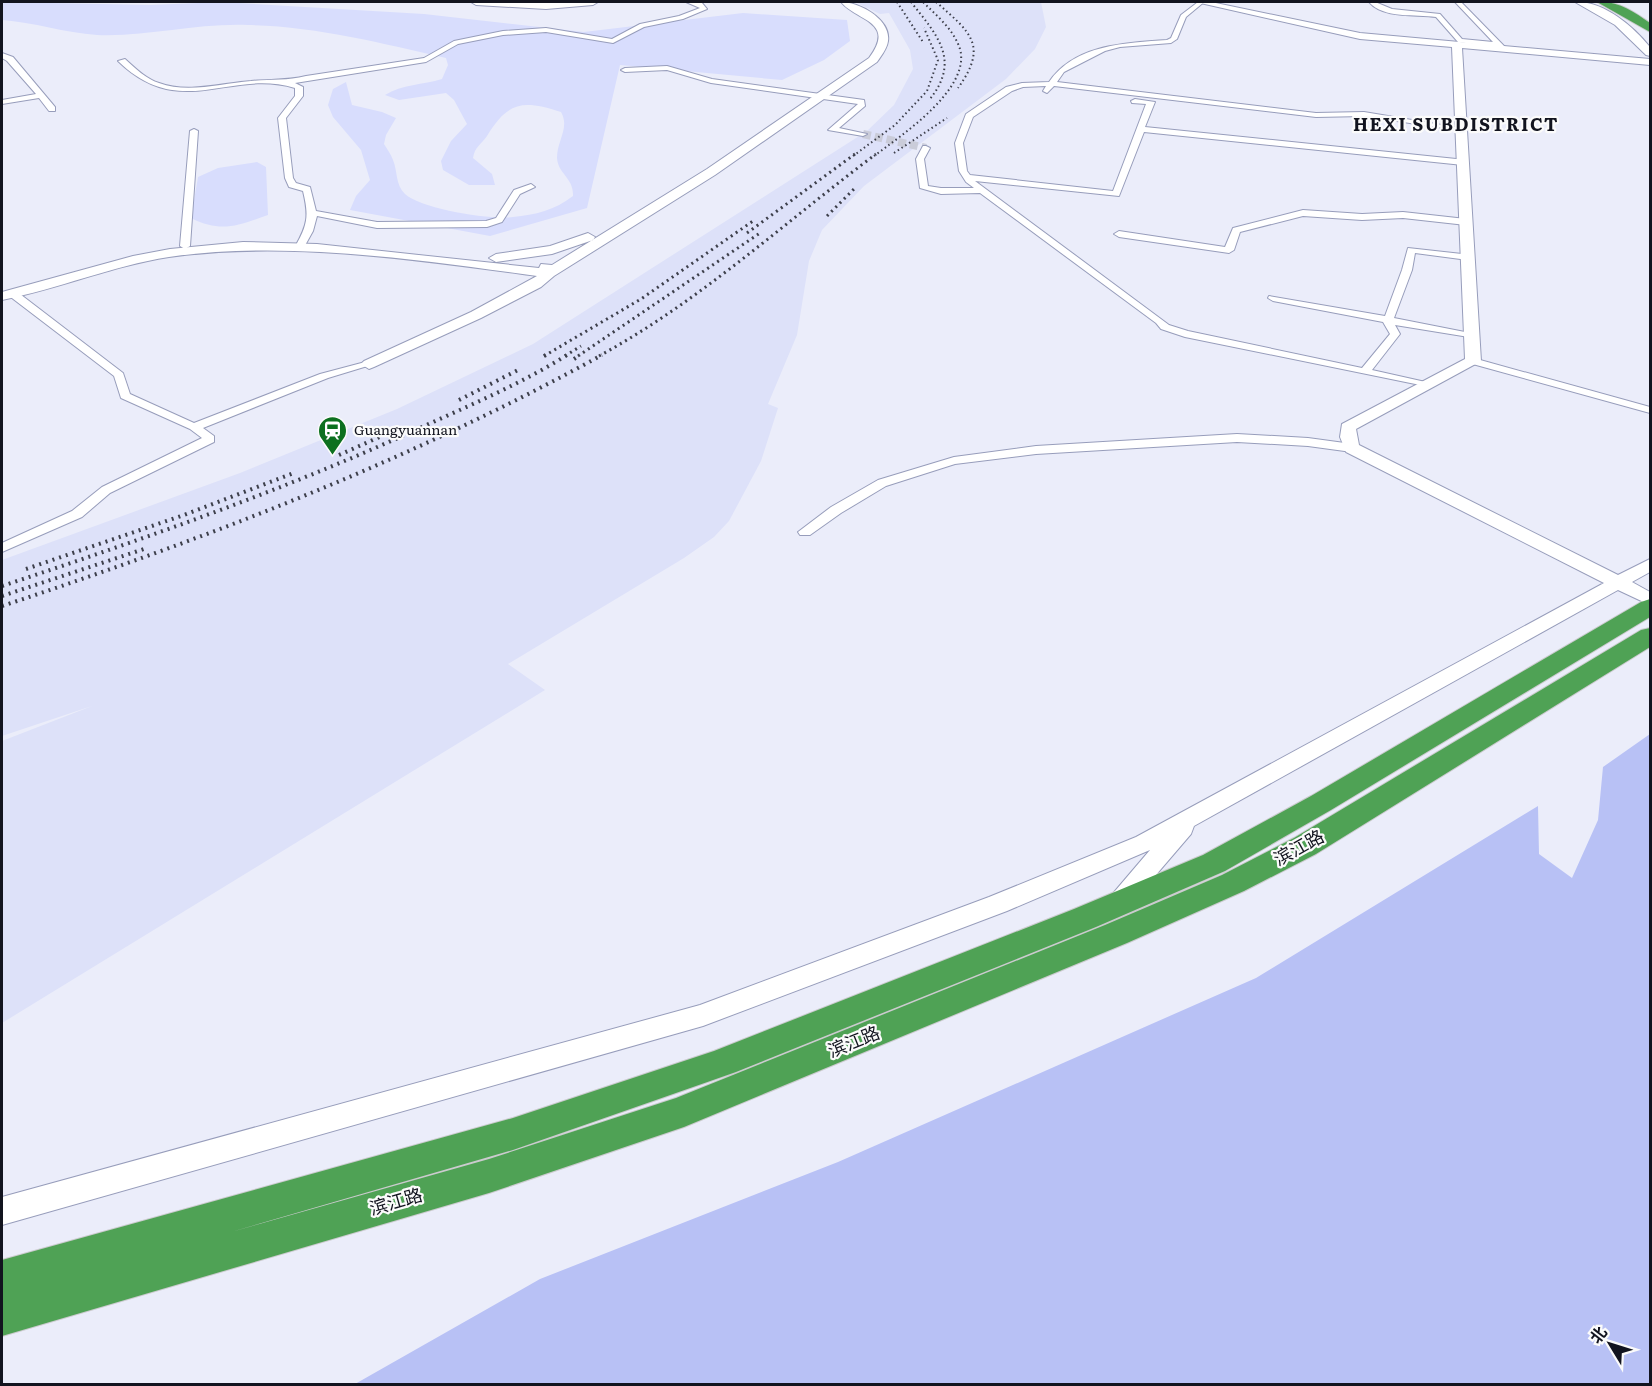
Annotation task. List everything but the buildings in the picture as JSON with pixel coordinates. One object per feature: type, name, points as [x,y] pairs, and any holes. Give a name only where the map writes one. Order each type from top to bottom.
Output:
[{"type":"highway","points":[[1603,2],[1650,28]]},
{"type":"highway","points":[[1614,2],[1650,20]]},
{"type":"highway","name":"滨江路","points":[[2,1279],[513,1134],[724,1062],[1115,905],[1214,863],[1321,803],[1650,607]]},
{"type":"highway","name":"滨江路","points":[[2,1316],[489,1176],[684,1112],[1105,939],[1233,883],[1305,846],[1650,636]]},
{"type":"street","points":[[476,2],[546,6],[593,2]]},
{"type":"street","points":[[122,61],[155,85],[167,88],[288,83],[306,78],[426,60],[462,40],[502,33],[546,30],[613,41],[642,25],[681,18],[704,9],[700,4],[689,2]]},
{"type":"street","points":[[194,427],[324,376],[369,364],[476,315],[536,284],[549,273],[711,172],[817,94],[866,54],[871,45],[872,36],[866,23],[833,2]]},
{"type":"street","points":[[4,291],[115,258],[185,246],[249,240],[491,258],[540,253],[584,240],[873,60],[883,45],[884,36],[877,22],[864,11],[845,2]]},
{"type":"street","points":[[967,177],[1116,194],[1151,102],[1046,92],[1061,70],[1102,49],[1120,45],[1169,42],[1174,39],[1183,16],[1200,2],[1360,36],[1650,62]]},
{"type":"street","points":[[1372,2],[1375,6],[1391,10],[1438,15],[1460,41],[1502,47]]},
{"type":"street","points":[[1458,2],[1502,47]]},
{"type":"street","points":[[1580,2],[1609,15],[1638,37],[1650,53]]},
{"type":"street","points":[[1457,44],[1473,361]]},
{"type":"street","points":[[2,55],[10,59],[52,109]]},
{"type":"street","points":[[625,70],[672,68],[733,84]]},
{"type":"street","points":[[682,73],[706,80],[861,102],[862,104],[832,130],[863,134]]},
{"type":"street","points":[[288,83],[300,88],[299,96],[282,118],[289,178],[292,185],[307,189],[313,213],[312,226],[301,244]]},
{"type":"street","points":[[1426,385],[1185,334],[1165,327],[981,190],[963,171],[959,143],[969,116],[1009,89],[1022,85],[1052,84],[1305,114],[1372,114],[1462,129]]},
{"type":"street","points":[[2,102],[40,96]]},
{"type":"street","points":[[1141,129],[1463,162]]},
{"type":"street","points":[[185,246],[195,131]]},
{"type":"street","points":[[926,148],[920,159],[924,188],[941,192],[981,190]]},
{"type":"street","points":[[313,213],[376,225],[486,224],[499,220],[517,192],[531,187]]},
{"type":"street","points":[[1119,234],[1229,250],[1236,230],[1303,213],[1362,217],[1403,215],[1466,222]]},
{"type":"street","points":[[4,291],[170,253],[243,246],[301,244],[549,273]]},
{"type":"street","points":[[1365,372],[1395,334],[1388,321],[1407,270],[1411,249],[1468,257]]},
{"type":"street","points":[[540,253],[549,273]]},
{"type":"street","points":[[2,548],[77,514],[106,490],[210,439],[194,427],[125,396],[119,375],[4,291]]},
{"type":"street","points":[[1273,298],[1471,336]]},
{"type":"street","points":[[1352,448],[1348,427],[1473,361],[1650,410]]},
{"type":"street","points":[[805,532],[836,510],[882,483],[954,461],[1035,450],[1237,438],[1308,442],[1352,448],[1377,459],[1650,599]]},
{"type":"street","points":[[2,1211],[702,1015],[998,904],[1144,843],[1650,565]]},
{"type":"street","points":[[1115,905],[1196,814]]},
{"type":"shaded area","points":[[2,2],[150,5],[222,2],[424,14],[584,32],[743,13],[847,20],[850,41],[824,60],[782,80],[620,65],[587,208],[490,236],[350,210],[356,196],[370,180],[361,150],[333,117],[328,105],[333,89],[346,82],[352,105],[396,118],[386,135],[384,144],[395,164],[398,182],[405,194],[440,209],[489,217],[513,217],[537,213],[559,205],[573,196],[571,185],[560,168],[557,158],[564,129],[561,112],[526,105],[518,106],[502,116],[477,148],[473,158],[492,174],[495,185],[469,185],[443,170],[441,161],[451,141],[467,124],[454,100],[446,93],[399,100],[385,95],[405,87],[442,79],[448,65],[446,58],[348,36],[273,26],[229,25],[135,34],[85,34],[2,20]]},
{"type":"shaded area","points":[[855,2],[1041,2],[1046,27],[1035,49],[1006,79],[864,186],[822,230],[809,261],[797,335],[768,404],[778,408],[761,461],[729,521],[714,537],[684,558],[508,664],[545,690],[2,1023],[2,741],[92,706],[2,736],[2,560],[240,473],[397,409],[533,344],[867,131],[894,105],[913,69],[910,50],[889,13],[880,14]]},
{"type":"shaded area","points":[[257,162],[266,167],[268,215],[220,227],[191,218],[198,177],[218,168]]},
{"type":"shaded area","points":[[1650,734],[1650,1384],[355,1384],[540,1279],[838,1162],[1256,978],[1538,806],[1539,854],[1572,878],[1598,820],[1603,767]]},
{"type":"tunnel","points":[[863,134],[926,148]]},
{"type":"railway","points":[[897,2],[923,42]]},
{"type":"railway","points":[[911,2],[937,37],[942,48],[944,72],[930,99]]},
{"type":"railway","points":[[874,156],[932,110],[955,80],[961,64],[960,49],[954,36],[923,2]]},
{"type":"railway","points":[[936,2],[966,31],[974,50],[967,73],[958,88]]},
{"type":"railway","points":[[853,156],[895,125],[927,91],[938,60],[924,28]]},
{"type":"railway","points":[[894,153],[947,118]]},
{"type":"railway","points":[[747,233],[855,154]]},
{"type":"railway","points":[[599,356],[672,311],[707,286],[876,154]]},
{"type":"railway","points":[[827,216],[856,187]]},
{"type":"railway","points":[[546,355],[544,356],[641,299],[753,221]]},
{"type":"railway","points":[[578,356],[760,233]]},
{"type":"railway","points":[[565,356],[581,346]]},
{"type":"railway","points":[[2,586],[161,532],[369,451],[495,394],[567,355]]},
{"type":"railway","points":[[574,359],[580,355]]},
{"type":"railway","points":[[2,606],[156,553],[383,463],[457,429],[602,355]]},
{"type":"railway","points":[[459,400],[520,369]]},
{"type":"railway","points":[[339,455],[402,427]]},
{"type":"railway","points":[[26,569],[184,515],[294,473]]},
{"type":"railway","points":[[2,596],[144,549]]},
{"type":"place","name":"Guangyuannan","points":[[333,456]]},
{"type":"district","name":"HEXI SUBDISTRICT","points":[[1456,125]]}]
